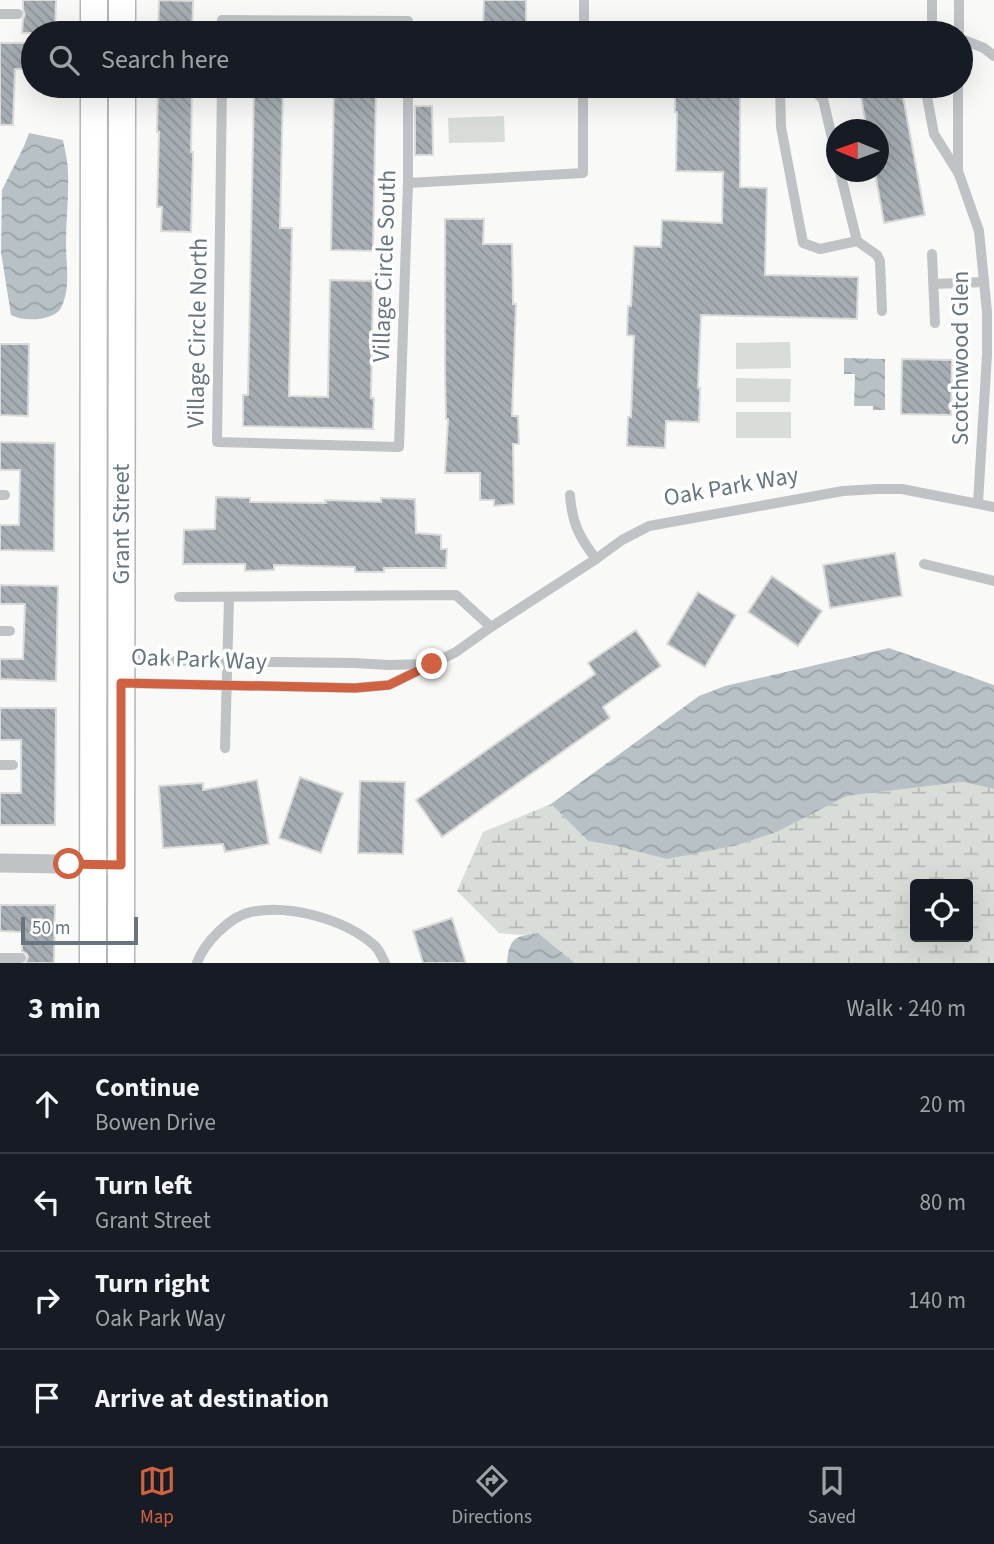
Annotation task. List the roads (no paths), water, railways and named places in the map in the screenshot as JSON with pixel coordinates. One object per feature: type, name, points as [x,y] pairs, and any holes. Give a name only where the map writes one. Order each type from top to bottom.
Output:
[{"type":"street","points":[[94,0],[94,21]]},
{"type":"street","points":[[122,0],[122,21]]},
{"type":"street","name":"Grant Street","points":[[93,963],[94,98]]},
{"type":"street","name":"Grant Street","points":[[121,963],[122,98]]},
{"type":"street","name":"Oak Park Way","points":[[93,672],[121,671]]},
{"type":"street","points":[[0,863],[121,865]]},
{"type":"lane","points":[[584,0],[584,21]]},
{"type":"lane","points":[[932,0],[932,21]]},
{"type":"lane","points":[[959,21],[960,0]]},
{"type":"lane","points":[[0,14],[18,15]]},
{"type":"lane","points":[[222,21],[408,21]]},
{"type":"lane","points":[[973,44],[994,56]]},
{"type":"lane","name":"Village Circle North","points":[[222,98],[217,442],[399,447]]},
{"type":"lane","name":"Village Circle South","points":[[399,447],[408,183],[408,98]]},
{"type":"lane","points":[[408,183],[583,173],[583,98]]},
{"type":"lane","points":[[780,98],[781,127],[803,243],[820,249],[857,241]]},
{"type":"lane","points":[[822,98],[828,119]]},
{"type":"lane","name":"Scotchwood Glen","points":[[927,98],[934,134],[958,174],[979,231],[990,356],[978,503]]},
{"type":"lane","name":"Scotchwood Glen","points":[[958,98],[958,174]]},
{"type":"lane","points":[[842,182],[857,241],[877,255],[880,261],[882,311]]},
{"type":"lane","points":[[933,254],[935,323]]},
{"type":"lane","points":[[934,284],[984,282]]},
{"type":"lane","name":"Oak Park Way","points":[[121,671],[227,685],[355,688],[389,685],[456,652],[622,540],[649,526],[843,491],[877,489],[902,489],[994,507]]},
{"type":"lane","points":[[570,495],[574,523],[583,542],[596,559]]},
{"type":"lane","points":[[924,564],[994,581]]},
{"type":"lane","points":[[179,597],[456,595],[491,627]]},
{"type":"lane","points":[[225,748],[229,598]]},
{"type":"lane","name":"Oak Park Way","points":[[121,671],[227,661],[432,664]]},
{"type":"lane","points":[[0,765],[13,765]]},
{"type":"lane","points":[[197,963],[200,954],[222,927],[248,912],[281,909],[312,915],[343,926],[376,946],[385,963]]},
{"type":"lane","points":[[0,958],[21,958]]},
{"type":"water","points":[[29,133],[63,140],[68,165],[67,284],[64,300],[61,308],[52,316],[30,319],[11,315],[1,252],[2,190]]},
{"type":"water","points":[[844,358],[885,359],[885,410],[873,410],[873,406],[854,406],[855,374],[844,374]]},
{"type":"water","points":[[889,648],[994,685],[994,789],[963,782],[847,796],[777,832],[738,845],[667,859],[588,841],[551,804],[699,696],[725,686]]},
{"type":"water","points":[[538,933],[575,963],[507,963],[509,949],[514,940]]}]
